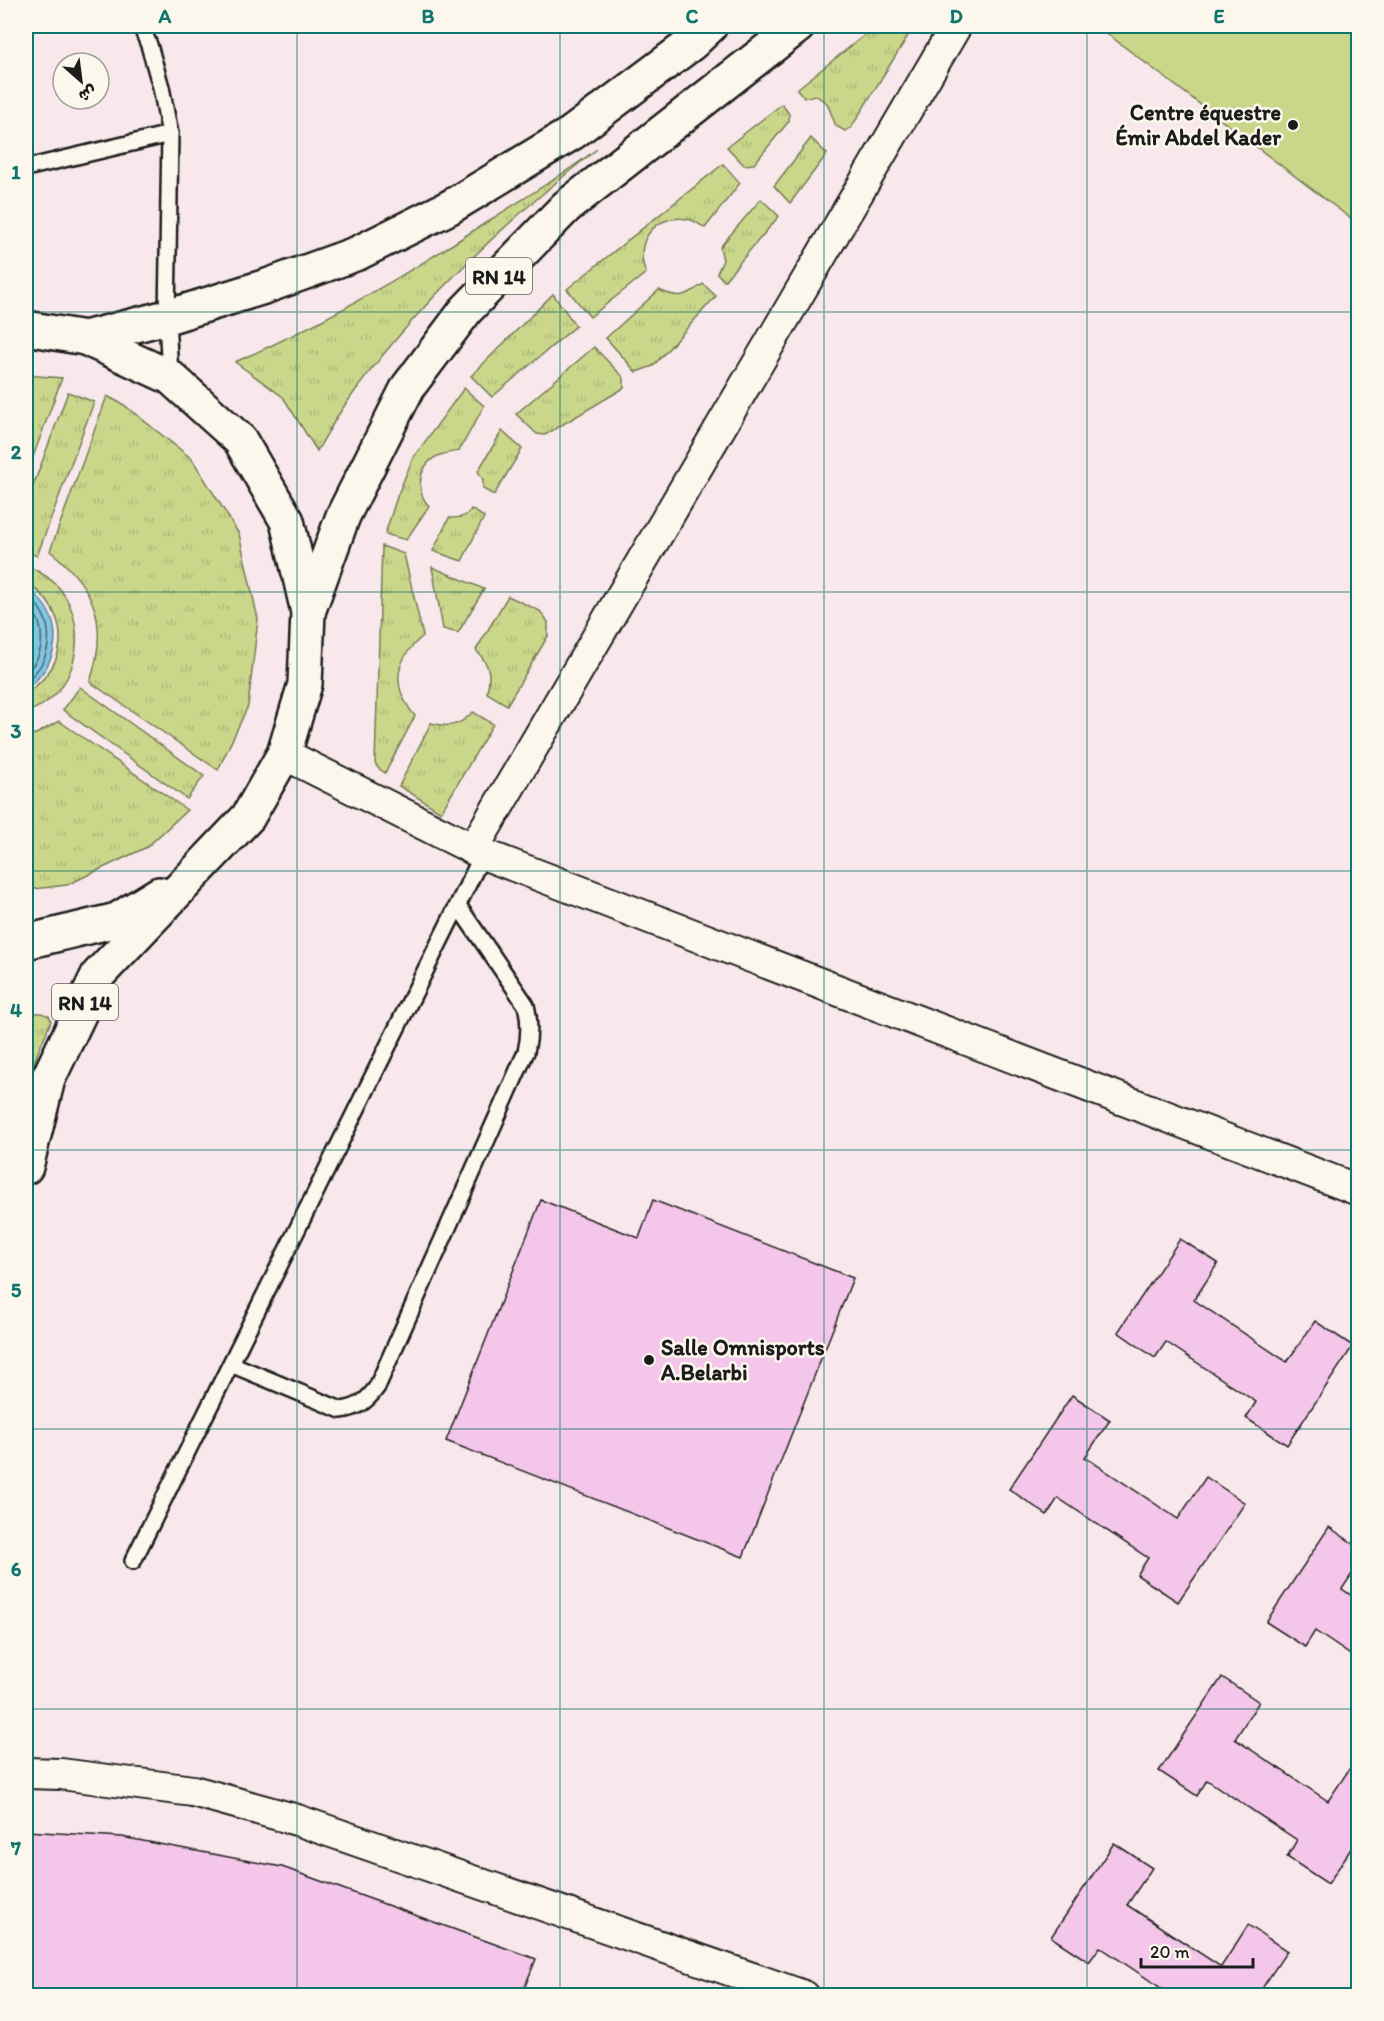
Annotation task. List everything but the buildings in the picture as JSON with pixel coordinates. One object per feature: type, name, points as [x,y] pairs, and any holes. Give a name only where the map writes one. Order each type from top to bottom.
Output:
[{"type":"highway","points":[[85,338],[166,317],[267,286],[358,253],[450,207],[572,133],[692,43],[710,26]]},
{"type":"highway","name":"RN 14","points":[[308,612],[343,516],[408,387],[466,310],[566,207],[798,26]]},
{"type":"highway","points":[[26,328],[85,338],[170,377],[240,440],[287,521],[308,612],[305,684],[284,754],[248,817],[199,870],[117,920],[26,942]]},
{"type":"highway","name":"RN 14","points":[[26,1167],[48,1080],[98,975],[199,870]]},
{"type":"street","points":[[478,851],[956,26]]},
{"type":"street","points":[[284,754],[478,851],[1359,1190]]},
{"type":"street","points":[[26,1773],[61,1774],[193,1791],[297,1820],[804,1995]]},
{"type":"lane","points":[[141,26],[156,67],[170,134],[166,317],[170,377]]},
{"type":"lane","points":[[26,168],[170,134]]},
{"type":"lane","points":[[133,1561],[459,907],[478,851]]},
{"type":"lane","points":[[231,1364],[341,1410],[354,1408],[369,1399],[377,1387],[526,1052],[529,1039],[530,1021],[526,1005],[459,907]]},
{"type":"green space","points":[[876,26],[914,26],[851,128],[845,131],[836,126],[827,103],[815,95],[804,98],[797,89]]},
{"type":"green space","name":"Centre équestre Émir Abdel Kader","points":[[1097,26],[1358,26],[1358,224]]},
{"type":"green space","points":[[782,104],[789,114],[789,121],[754,164],[744,165],[727,147]]},
{"type":"green space","points":[[811,138],[827,154],[790,203],[774,186]]},
{"type":"green space","points":[[597,149],[494,237],[431,300],[372,369],[341,410],[317,451],[283,397],[235,362],[334,314],[397,278],[544,186]]},
{"type":"green space","points":[[723,164],[740,183],[705,228],[695,221],[676,218],[656,226],[649,232],[642,251],[646,273],[590,317],[567,289]]},
{"type":"green space","points":[[761,199],[779,216],[724,281],[717,273],[723,260],[720,247]]},
{"type":"green space","points":[[703,284],[716,296],[653,366],[636,372],[606,338],[659,290],[672,295],[682,295]]},
{"type":"green space","points":[[553,294],[576,326],[492,397],[471,376]]},
{"type":"green space","points":[[594,347],[624,378],[624,388],[545,435],[537,434],[516,414]]},
{"type":"green space","points":[[26,375],[62,378],[26,476]]},
{"type":"green space","points":[[464,388],[484,406],[459,451],[442,454],[427,464],[423,470],[421,492],[429,506],[406,540],[385,534],[413,458]]},
{"type":"green space","points":[[68,392],[94,402],[37,556],[26,551],[26,505]]},
{"type":"green space","points":[[107,396],[124,405],[192,459],[239,534],[258,619],[248,706],[218,770],[90,682],[98,642],[98,625],[94,609],[88,593],[78,579],[50,551]]},
{"type":"green space","points":[[502,431],[522,449],[494,495],[483,489],[483,480],[478,471]]},
{"type":"green space","points":[[471,509],[484,517],[462,561],[433,551],[449,518],[462,517]]},
{"type":"green space","points":[[382,546],[404,554],[423,636],[413,645],[401,664],[399,684],[407,705],[415,716],[385,773],[375,763]]},
{"type":"green space","points":[[26,565],[53,581],[60,589],[70,605],[75,623],[76,641],[74,660],[57,692],[43,704],[26,712],[26,693],[52,668],[58,653],[60,638],[58,622],[51,608],[41,594],[26,582]]},
{"type":"green space","points":[[432,567],[484,589],[458,633],[443,629]]},
{"type":"green space","points":[[508,596],[540,611],[548,622],[548,636],[507,705],[487,693],[488,670],[476,650]]},
{"type":"green space","points":[[80,687],[204,776],[187,799],[63,710]]},
{"type":"green space","points":[[473,712],[493,724],[441,812],[399,786],[431,723],[454,725]]},
{"type":"green space","points":[[59,721],[187,810],[147,847],[67,885],[26,890],[26,737]]},
{"type":"green space","points":[[26,1013],[41,1013],[49,1016],[51,1021],[26,1088]]},
{"type":"water","points":[[26,587],[39,598],[48,611],[55,638],[48,665],[26,689]]},
{"type":"place","name":"Centre équestre Émir Abdel Kader","points":[[1293,125]]},
{"type":"place","name":"Salle Omnisports A.Belarbi","points":[[649,1360]]}]
